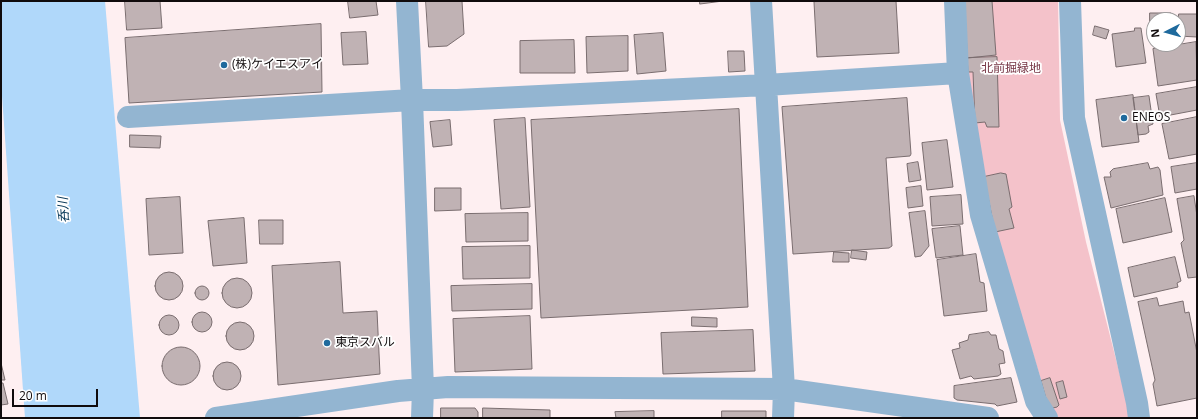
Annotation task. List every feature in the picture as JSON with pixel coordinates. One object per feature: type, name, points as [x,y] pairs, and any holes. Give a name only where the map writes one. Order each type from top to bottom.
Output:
[{"type":"street","points":[[406,1],[412,100],[423,389],[422,418]]},
{"type":"street","points":[[761,1],[784,389],[783,418]]},
{"type":"street","points":[[955,1],[958,73],[981,215],[1036,401],[1047,418]]},
{"type":"street","points":[[1070,1],[1074,118],[1137,403],[1139,418]]},
{"type":"street","points":[[128,117],[412,100],[457,100],[766,85],[958,73]]},
{"type":"street","points":[[216,418],[398,391],[448,387],[784,389],[988,418]]},
{"type":"green space","name":"北前掘緑地","points":[[964,1],[1058,1],[1060,120],[1086,242],[1131,418],[1053,418],[989,213],[964,74]]},
{"type":"water","name":"呑川","points":[[1,1],[105,1],[140,418],[25,418],[1,82]]},
{"type":"building","points":[[125,1],[160,1],[162,28],[127,30]]},
{"type":"building","points":[[348,1],[376,1],[378,15],[350,18]]},
{"type":"building","points":[[426,1],[462,1],[464,34],[447,46],[429,47]]},
{"type":"building","points":[[700,1],[723,1],[700,4]]},
{"type":"building","points":[[896,1],[899,53],[817,57],[814,2]]},
{"type":"building","points":[[964,1],[992,1],[996,55],[968,58]]},
{"type":"building","points":[[1186,14],[1197,14],[1197,37],[1186,36]]},
{"type":"building","name":"(株)ケイエスアイ","points":[[321,24],[322,92],[129,103],[125,38]]},
{"type":"building","points":[[1095,26],[1109,30],[1106,39],[1093,35]]},
{"type":"building","points":[[1135,28],[1141,28],[1146,63],[1116,67],[1112,34],[1134,31]]},
{"type":"building","points":[[366,32],[368,64],[343,65],[341,33]]},
{"type":"building","points":[[663,33],[666,71],[637,74],[634,35]]},
{"type":"building","points":[[628,36],[628,71],[587,73],[586,37]]},
{"type":"building","points":[[574,40],[575,73],[520,73],[520,41]]},
{"type":"building","points":[[1196,42],[1197,80],[1158,86],[1153,52],[1186,52],[1186,44]]},
{"type":"building","points":[[728,51],[744,51],[745,71],[729,72]]},
{"type":"building","points":[[997,57],[999,127],[987,127],[985,122],[975,123],[973,72],[968,72],[967,58]]},
{"type":"building","points":[[1197,87],[1197,110],[1160,117],[1156,94]]},
{"type":"building","points":[[1133,95],[1139,142],[1102,147],[1096,100]]},
{"type":"building","points":[[1149,96],[1153,124],[1148,126],[1149,132],[1138,135],[1133,98]]},
{"type":"building","points":[[907,98],[911,154],[910,156],[886,158],[892,246],[889,248],[793,254],[782,107]]},
{"type":"building","points":[[739,109],[748,307],[541,318],[531,120]]},
{"type":"building","points":[[1197,117],[1197,154],[1169,159],[1162,124]]},
{"type":"building","points":[[525,118],[530,207],[501,209],[494,120]]},
{"type":"building","points":[[450,120],[452,145],[433,147],[430,122]]},
{"type":"building","points":[[130,135],[161,136],[160,148],[130,147]]},
{"type":"building","points":[[947,140],[953,187],[927,190],[922,143]]},
{"type":"building","points":[[918,162],[921,180],[909,182],[907,164]]},
{"type":"building","points":[[1148,163],[1150,169],[1158,167],[1160,170],[1163,195],[1111,208],[1104,177],[1111,177],[1110,172],[1113,169]]},
{"type":"building","points":[[1197,163],[1197,189],[1175,193],[1171,167]]},
{"type":"building","points":[[1001,173],[1006,174],[1012,207],[1009,209],[1014,228],[995,232],[984,177]]},
{"type":"building","points":[[921,186],[923,206],[908,208],[906,188]]},
{"type":"building","points":[[435,188],[461,188],[461,210],[435,211]]},
{"type":"building","points":[[961,195],[963,224],[932,226],[930,197]]},
{"type":"building","points":[[1194,196],[1197,216],[1197,277],[1188,278],[1181,243],[1184,240],[1177,199]]},
{"type":"building","points":[[180,197],[183,253],[149,255],[146,199]]},
{"type":"building","points":[[1165,198],[1172,232],[1123,243],[1116,209]]},
{"type":"building","points":[[925,211],[929,246],[921,256],[915,257],[909,213]]},
{"type":"building","points":[[528,213],[528,241],[466,242],[465,214]]},
{"type":"building","points":[[244,218],[247,263],[213,266],[208,221]]},
{"type":"building","points":[[259,220],[283,220],[283,244],[260,244]]},
{"type":"building","points":[[960,226],[963,255],[936,258],[932,229]]},
{"type":"building","points":[[530,246],[530,278],[463,279],[462,247]]},
{"type":"building","points":[[852,250],[867,252],[866,260],[851,258]]},
{"type":"building","points":[[834,252],[849,253],[849,262],[833,262]]},
{"type":"building","points":[[976,254],[980,282],[984,283],[987,311],[944,316],[937,260]]},
{"type":"building","points":[[1175,257],[1181,281],[1177,283],[1178,287],[1134,297],[1128,268]]},
{"type":"building","name":"東京スバル","points":[[340,262],[343,313],[377,311],[380,374],[278,385],[272,266]]},
{"type":"building","points":[[169,272],[175,273],[179,276],[182,280],[182,292],[179,296],[175,299],[169,300],[163,299],[159,296],[156,292],[155,286],[156,280],[159,276],[163,273]]},
{"type":"building","points":[[237,278],[247,283],[252,293],[247,303],[237,308],[227,303],[222,293],[227,283]]},
{"type":"building","points":[[532,284],[532,309],[452,311],[451,286]]},
{"type":"building","points":[[202,286],[207,288],[209,293],[207,298],[202,300],[197,298],[195,293],[197,288]]},
{"type":"building","points":[[1157,298],[1159,306],[1183,301],[1185,313],[1189,312],[1197,353],[1197,398],[1157,406],[1153,384],[1155,380],[1138,302]]},
{"type":"building","points":[[202,312],[209,315],[212,322],[209,329],[202,332],[195,329],[192,322],[195,315]]},
{"type":"building","points":[[165,315],[173,315],[179,321],[179,329],[173,335],[165,335],[159,329],[159,321]]},
{"type":"building","points":[[530,316],[532,369],[455,372],[453,319]]},
{"type":"building","points":[[692,317],[717,318],[717,327],[692,326]]},
{"type":"building","points":[[240,322],[246,323],[250,326],[253,330],[253,342],[250,346],[246,349],[240,350],[234,349],[230,346],[227,342],[226,336],[227,330],[230,326],[234,323]]},
{"type":"building","points":[[753,330],[755,371],[663,374],[661,333]]},
{"type":"building","points":[[989,332],[991,335],[996,335],[999,349],[1003,351],[1005,363],[999,364],[1001,374],[998,376],[974,379],[971,376],[960,379],[952,350],[960,348],[959,343],[968,340],[969,335]]},
{"type":"building","points":[[181,347],[191,350],[197,356],[200,366],[197,376],[191,382],[181,385],[171,382],[165,376],[162,366],[165,356],[171,350]]},
{"type":"building","points":[[227,362],[233,363],[237,366],[240,370],[240,382],[237,386],[233,389],[227,390],[221,389],[217,386],[214,382],[213,376],[214,370],[217,366],[221,363]]},
{"type":"building","points":[[1,363],[5,380],[1,380]]},
{"type":"building","points":[[1011,378],[1017,402],[997,406],[995,404],[957,400],[954,398],[954,386]]},
{"type":"building","points":[[1050,378],[1059,405],[1049,409],[1041,381]]},
{"type":"building","points":[[1063,381],[1067,397],[1060,399],[1056,383]]},
{"type":"building","points":[[1,383],[3,383],[8,404],[1,405]]},
{"type":"building","points":[[441,408],[475,408],[478,412],[478,418],[441,418]]},
{"type":"building","points":[[483,408],[550,410],[550,418],[483,418]]},
{"type":"building","points":[[654,411],[654,418],[616,418],[615,412]]},
{"type":"building","points":[[722,411],[766,411],[766,418],[722,418]]},
{"type":"place","name":"(株)ケイエスアイ","points":[[224,65]]},
{"type":"place","name":"ENEOS","points":[[1124,118]]},
{"type":"place","name":"東京スバル","points":[[327,343]]}]
